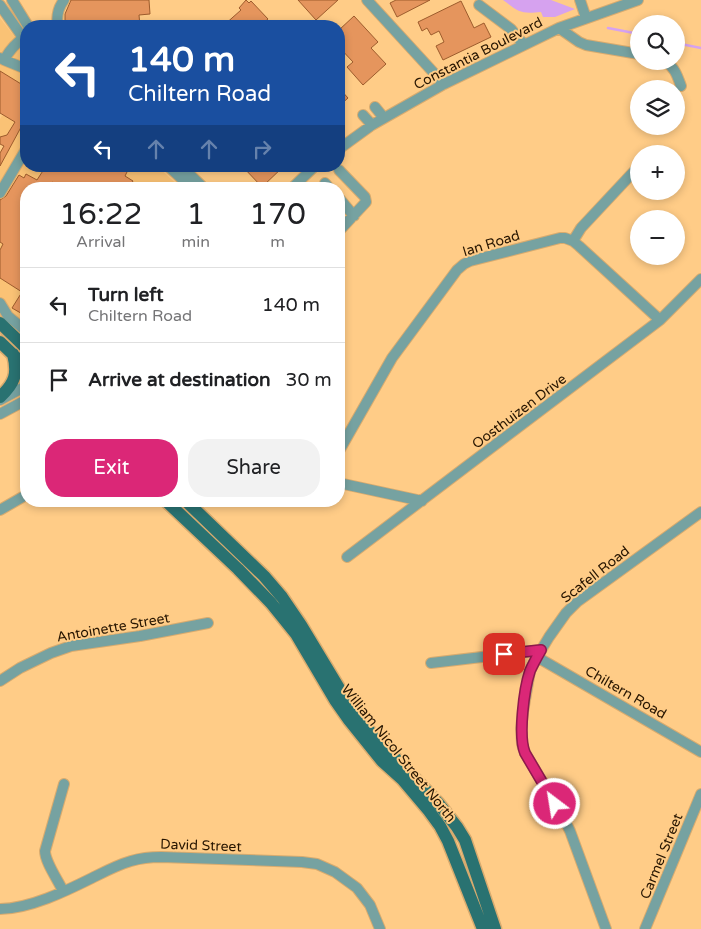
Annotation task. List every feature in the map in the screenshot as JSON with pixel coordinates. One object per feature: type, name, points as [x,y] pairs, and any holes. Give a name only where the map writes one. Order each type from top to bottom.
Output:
[{"type":"main road","points":[[0,323],[20,342]]},
{"type":"main road","points":[[0,342],[20,361]]},
{"type":"main road","points":[[0,398],[9,388],[14,378],[16,366],[13,354]]},
{"type":"main road","name":"William Nicol Street North","points":[[172,507],[271,603],[296,634],[349,720],[382,761],[402,779],[429,811],[448,840],[483,929]]},
{"type":"main road","name":"William Nicol Street North","points":[[192,507],[264,576],[301,625],[348,702],[370,732],[438,803],[457,827],[465,840],[495,929]]},
{"type":"street","points":[[12,0],[24,20]]},
{"type":"street","points":[[58,20],[57,14],[64,0]]},
{"type":"street","points":[[368,0],[444,84]]},
{"type":"street","points":[[580,0],[586,18]]},
{"type":"street","name":"Constantia Boulevard","points":[[345,145],[372,125],[444,84],[559,28],[638,0]]},
{"type":"street","points":[[0,5],[20,32]]},
{"type":"street","points":[[479,6],[511,29],[524,45]]},
{"type":"street","points":[[559,28],[586,45],[630,52]]},
{"type":"street","points":[[20,43],[2,59],[20,66]]},
{"type":"street","points":[[375,107],[384,118]]},
{"type":"street","points":[[363,114],[372,125]]},
{"type":"street","points":[[0,193],[20,159]]},
{"type":"street","points":[[175,172],[185,182]]},
{"type":"street","points":[[187,172],[198,182]]},
{"type":"street","points":[[298,182],[309,172]]},
{"type":"street","points":[[341,172],[365,197],[366,202],[345,224]]},
{"type":"street","points":[[630,176],[581,228],[573,241],[660,320]]},
{"type":"street","points":[[345,205],[354,216]]},
{"type":"street","name":"Ian Road","points":[[345,440],[392,358],[457,270],[464,264],[480,257],[560,238],[573,241]]},
{"type":"street","name":"Oosthuizen Drive","points":[[347,557],[660,320],[701,279]]},
{"type":"street","points":[[0,303],[8,316],[20,326]]},
{"type":"street","points":[[0,398],[20,389]]},
{"type":"street","points":[[0,414],[20,403]]},
{"type":"street","points":[[345,484],[422,501]]},
{"type":"street","points":[[0,510],[20,499]]},
{"type":"street","name":"Scafell Road","points":[[606,929],[570,831],[523,749],[523,712],[529,676],[539,654],[566,613],[577,602],[701,512]]},
{"type":"street","name":"Antoinette Street","points":[[0,681],[51,652],[71,646],[140,636],[208,623]]},
{"type":"street","points":[[431,663],[539,654]]},
{"type":"street","name":"Chiltern Road","points":[[539,654],[701,752]]},
{"type":"street","points":[[63,891],[47,862],[45,851],[64,784]]},
{"type":"street","name":"Carmel Street","points":[[646,929],[701,794]]},
{"type":"street","name":"David Street","points":[[0,909],[23,906],[63,891],[110,868],[142,858],[162,856],[302,862],[316,864],[335,872],[357,888],[370,905],[380,929]]},
{"type":"shaded area","points":[[503,0],[551,0],[575,9],[555,17],[543,17],[541,12],[528,13],[520,11]]},
{"type":"shaded area","points":[[0,18],[20,44],[20,84],[0,71]]},
{"type":"shaded area","points":[[20,84],[20,95],[18,98],[13,96]]},
{"type":"shaded area","points":[[10,103],[20,124],[20,130],[12,126],[0,142],[0,119]]},
{"type":"shaded area","points":[[20,130],[20,172],[164,172],[174,182],[20,182],[20,335],[0,317],[0,161],[2,162]]},
{"type":"building","points":[[71,0],[149,0],[150,14],[139,15],[139,20],[65,20],[65,14]]},
{"type":"building","points":[[246,0],[249,3],[251,1],[268,19],[230,20],[241,10],[239,8]]},
{"type":"building","points":[[298,0],[338,0],[316,20]]},
{"type":"building","points":[[396,0],[430,0],[397,17],[390,3]]},
{"type":"building","points":[[461,1],[474,28],[484,23],[491,37],[443,60],[436,46],[444,42],[439,31],[431,35],[427,28],[422,31],[418,22]]},
{"type":"building","points":[[354,16],[378,42],[371,48],[386,64],[363,85],[347,67],[353,62],[345,53],[345,24]]},
{"type":"building","points":[[0,71],[20,83],[20,129],[0,166],[0,153],[4,146],[0,144],[0,137],[7,135],[15,122],[0,113]]},
{"type":"building","points":[[42,172],[127,172],[125,176],[133,181],[20,182],[20,291],[0,278],[0,250],[3,244],[0,242],[0,200],[6,196],[19,175],[24,178],[26,174],[37,180]]},
{"type":"building","points":[[248,172],[278,172],[267,182],[257,182]]},
{"type":"building","points":[[20,295],[20,313],[12,308]]},
{"type":"waterway","points":[[608,28],[630,32]]},
{"type":"waterway","points":[[685,45],[701,48]]},
{"type":"route","points":[[504,654],[541,650],[530,671],[523,712],[522,744],[525,753],[555,804]]}]
